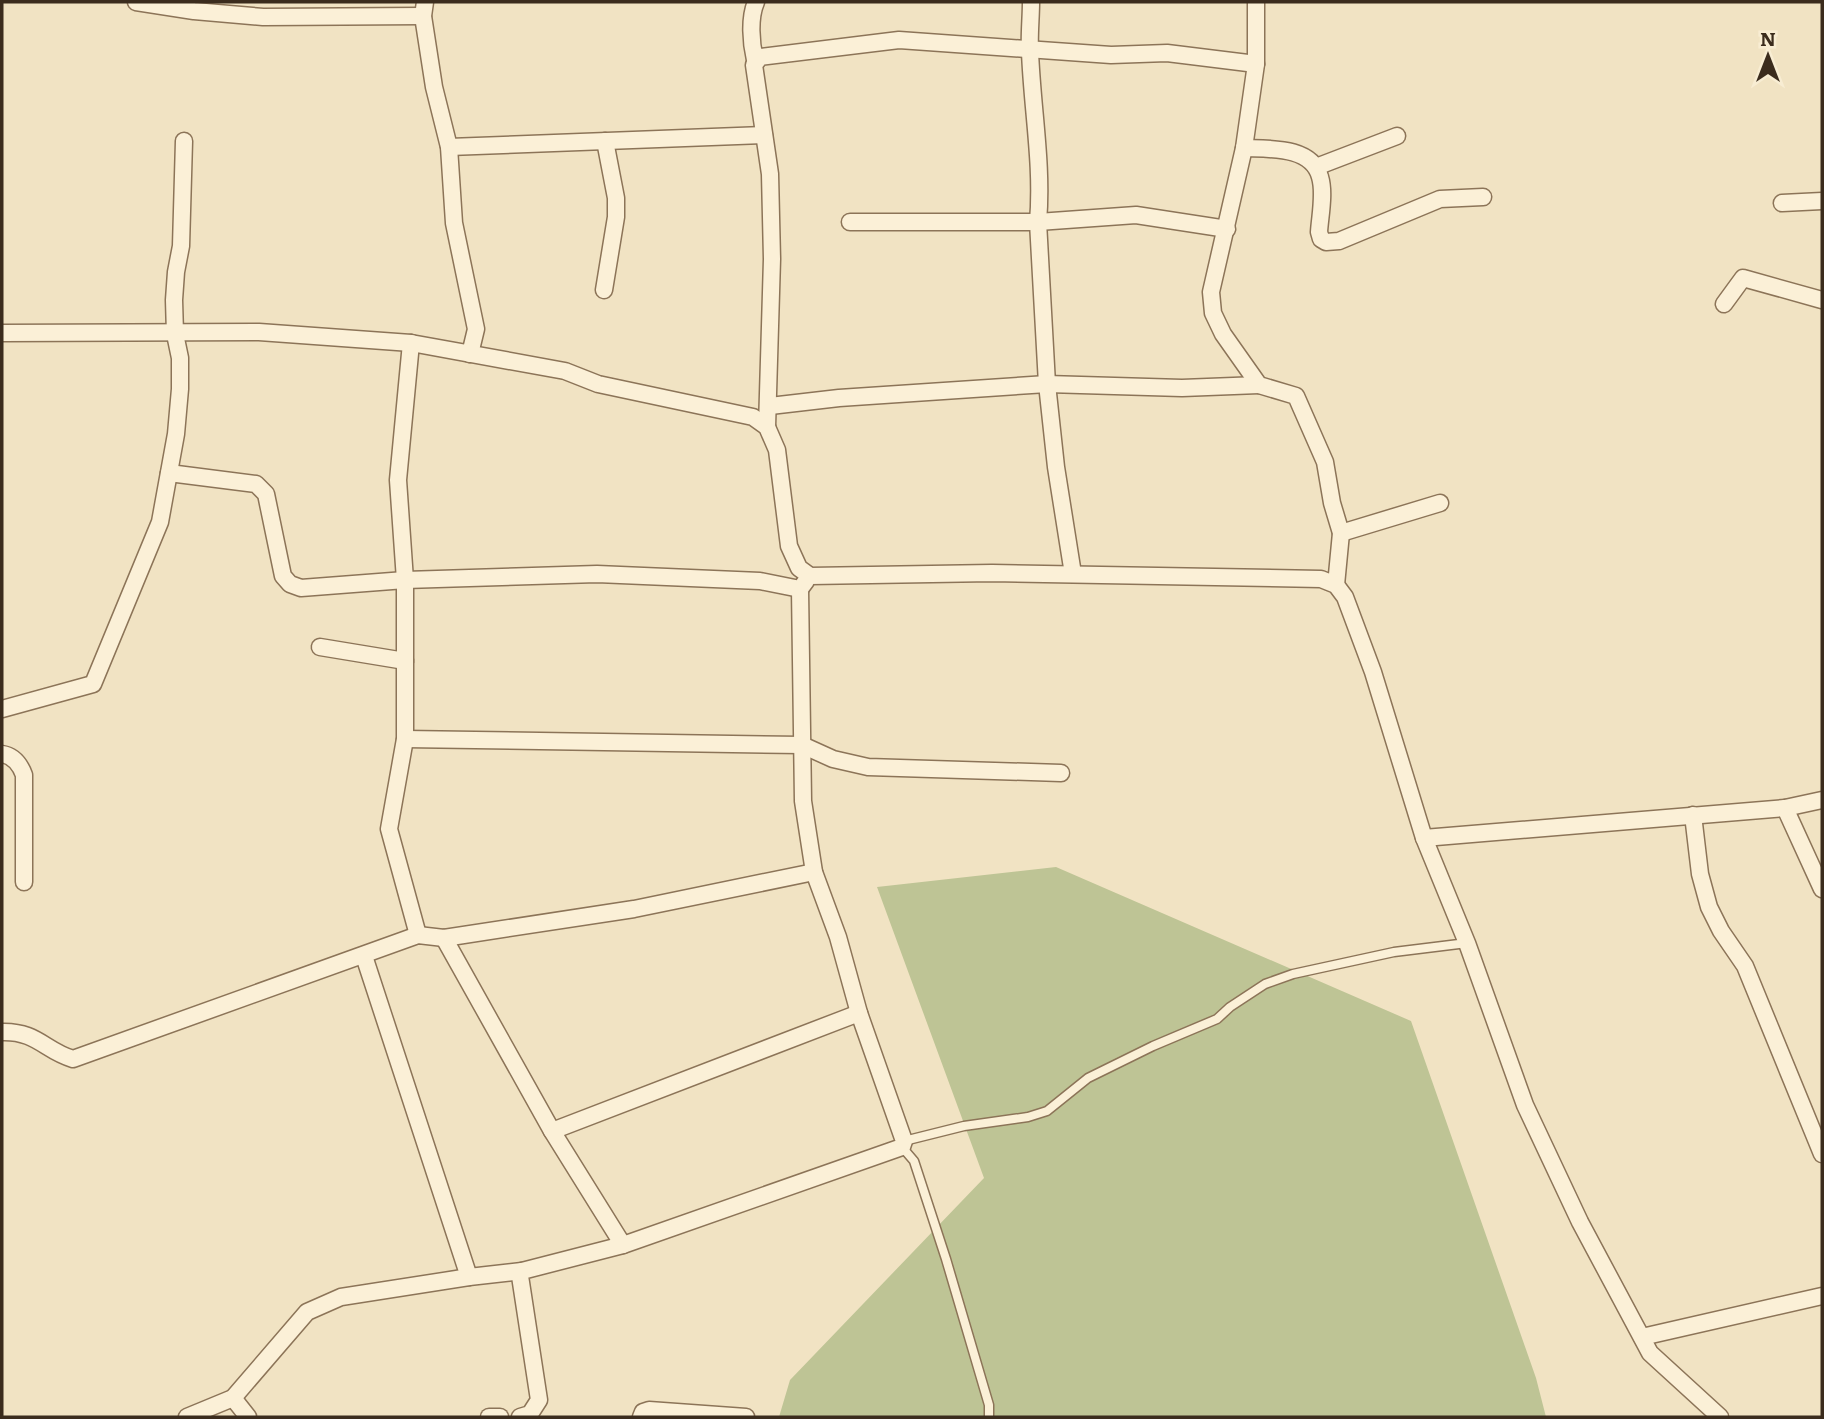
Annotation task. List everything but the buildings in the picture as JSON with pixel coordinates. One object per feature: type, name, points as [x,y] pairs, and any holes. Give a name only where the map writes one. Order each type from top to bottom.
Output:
[{"type":"street","points":[[136,2],[194,11],[263,17],[424,9],[434,87],[449,147],[454,223],[476,329],[470,354]]},
{"type":"street","points":[[188,1417],[233,1398],[307,1312],[324,1303],[341,1297],[522,1271],[623,1245],[903,1144],[859,1013],[838,937],[814,872],[803,801],[805,582],[789,546],[777,450],[767,427],[772,258],[769,174],[752,48],[753,9],[756,2]]},
{"type":"street","points":[[1031,2],[1030,49],[1037,135],[1040,204],[1038,222],[1047,384],[1056,467],[1073,574]]},
{"type":"street","points":[[1256,2],[1256,65],[1244,148],[1211,292],[1213,313],[1223,334],[1259,385]]},
{"type":"street","points":[[755,60],[760,57],[899,40],[1111,55],[1167,53],[1256,65]]},
{"type":"street","points":[[449,147],[764,135]]},
{"type":"street","points":[[1316,167],[1397,136]]},
{"type":"street","points":[[2,709],[93,684],[159,522],[169,473],[180,389],[174,300],[181,246],[184,141]]},
{"type":"street","points":[[604,290],[616,217],[616,198],[605,141]]},
{"type":"street","points":[[1244,148],[1299,154],[1311,160],[1321,178],[1319,232],[1321,239],[1326,242],[1339,241],[1440,199],[1483,197]]},
{"type":"street","points":[[1782,203],[1822,201]]},
{"type":"street","points":[[850,222],[1038,222],[1136,215],[1227,229]]},
{"type":"street","points":[[1724,304],[1743,278],[1822,300]]},
{"type":"street","points":[[2,333],[175,334],[258,331],[411,343],[565,371],[598,384],[753,417],[767,427]]},
{"type":"street","points":[[411,343],[398,480],[405,580],[405,739],[389,829],[418,935]]},
{"type":"street","points":[[769,406],[839,398],[1047,384],[1182,388],[1259,385],[1296,396],[1325,462],[1332,503],[1341,533],[1336,585]]},
{"type":"street","points":[[169,473],[256,484],[262,488],[266,494],[283,576],[289,584],[301,588],[405,580],[597,573],[805,582],[992,573],[1073,574],[1321,579],[1336,585],[1345,597],[1373,672],[1424,838],[1467,943],[1525,1105],[1580,1222],[1650,1353],[1720,1417]]},
{"type":"street","points":[[1341,533],[1440,503]]},
{"type":"street","points":[[320,647],[405,661]]},
{"type":"street","points":[[405,739],[802,745],[833,759],[868,767],[1061,772]]},
{"type":"street","points":[[2,754],[15,759],[24,775],[24,883]]},
{"type":"street","points":[[1424,838],[1784,808],[1822,800]]},
{"type":"street","points":[[1784,808],[1822,889]]},
{"type":"street","points":[[1693,815],[1700,874],[1709,907],[1721,931],[1745,966],[1822,1154]]},
{"type":"street","points":[[2,1032],[33,1036],[63,1056],[73,1059],[418,935],[444,938],[634,909],[814,872]]},
{"type":"street","points":[[444,938],[552,1131],[623,1245]]},
{"type":"street","points":[[364,956],[469,1277]]},
{"type":"street","points":[[552,1131],[859,1013]]},
{"type":"street","points":[[520,1417],[530,1415],[539,1400],[520,1276],[522,1271]]},
{"type":"street","points":[[1642,1337],[1822,1296]]},
{"type":"street","points":[[233,1398],[248,1417]]},
{"type":"street","points":[[641,1417],[643,1412],[649,1410],[746,1417]]},
{"type":"street","points":[[489,1417],[500,1417]]},
{"type":"lane","points":[[989,1417],[989,1405],[946,1259],[914,1161],[903,1144],[964,1126],[1028,1117],[1047,1111],[1088,1078],[1217,1019],[1265,984],[1293,974],[1394,952],[1467,943]]},
{"type":"green space","points":[[1056,867],[1411,1021],[1536,1378],[1546,1417],[779,1417],[790,1380],[984,1178],[877,887]]}]
